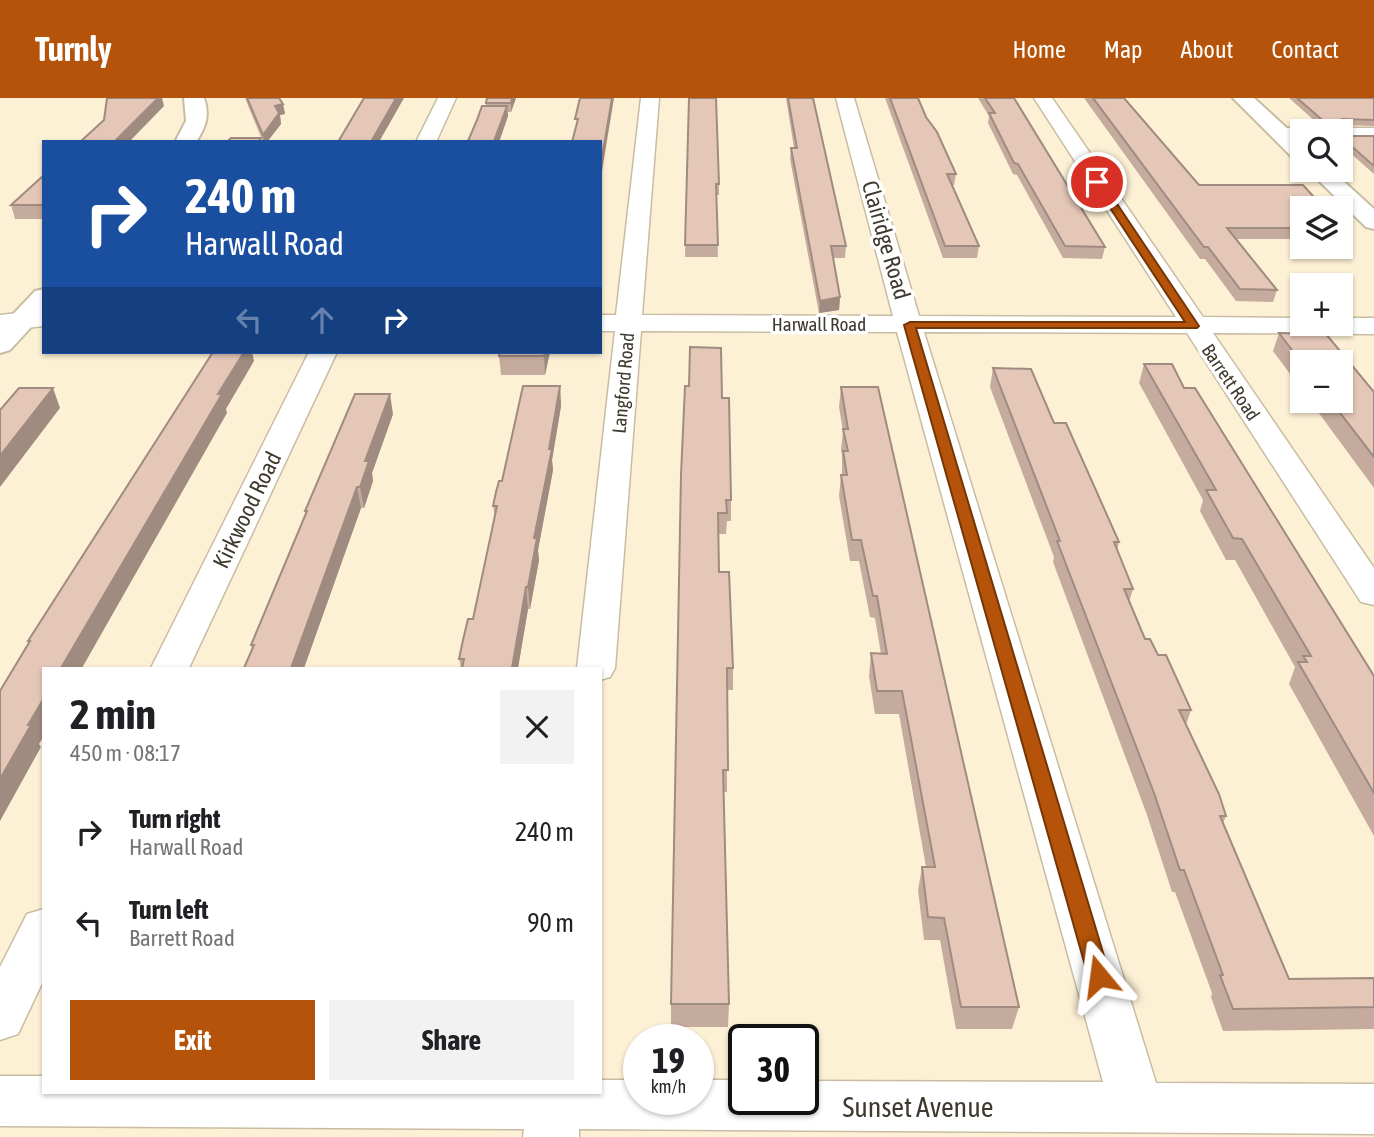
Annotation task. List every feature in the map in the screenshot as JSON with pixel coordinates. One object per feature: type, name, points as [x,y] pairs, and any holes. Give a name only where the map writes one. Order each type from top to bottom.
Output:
[{"type":"main road","points":[[186,140],[198,116],[194,98]]},
{"type":"main road","points":[[1243,98],[1290,143]]},
{"type":"main road","points":[[1332,182],[1371,217]]},
{"type":"main road","points":[[0,344],[27,323],[42,300]]},
{"type":"street","points":[[427,140],[447,98]]},
{"type":"street","name":"Langford Road","points":[[596,667],[614,323],[650,98]]},
{"type":"street","name":"Clairidge Road","points":[[845,98],[1138,1108]]},
{"type":"street","name":"Barrett Road","points":[[1042,98],[1374,594]]},
{"type":"street","points":[[1281,134],[1290,134]]},
{"type":"street","points":[[1353,134],[1374,134]]},
{"type":"street","name":"Harwall Road","points":[[614,323],[1374,326]]},
{"type":"street","name":"Kirkwood Road","points":[[170,667],[322,354]]},
{"type":"street","points":[[0,1017],[42,932]]},
{"type":"street","name":"Sunset Avenue","points":[[0,1101],[553,1111],[1374,1109]]},
{"type":"building","points":[[107,98],[158,98],[116,140],[82,140],[104,120]]},
{"type":"building","points":[[247,98],[279,98],[283,104],[275,106],[279,113],[263,135]]},
{"type":"building","points":[[364,98],[396,98],[372,140],[339,140]]},
{"type":"building","points":[[487,98],[512,98],[511,103],[486,103]]},
{"type":"building","points":[[580,98],[612,98],[602,157],[602,140],[573,140],[578,119],[575,119]]},
{"type":"building","points":[[689,98],[716,98],[718,245],[685,245]]},
{"type":"building","points":[[788,98],[813,98],[846,246],[831,246],[840,297],[820,301],[791,148],[797,148]]},
{"type":"building","points":[[890,98],[918,98],[956,174],[947,174],[979,246],[945,246]]},
{"type":"building","points":[[985,98],[1014,98],[1105,247],[1065,246],[1018,164],[1014,163],[989,113],[995,113]]},
{"type":"building","points":[[1093,98],[1124,98],[1199,185],[1303,185],[1313,196],[1290,196],[1290,228],[1227,228],[1277,290],[1240,289],[1208,247],[1204,247]]},
{"type":"building","points":[[1297,98],[1374,98],[1374,120],[1321,119]]},
{"type":"building","points":[[482,106],[507,106],[494,140],[468,140]]},
{"type":"building","points":[[1353,136],[1374,136],[1374,166],[1353,147]]},
{"type":"building","points":[[231,138],[261,138],[260,140],[229,140]]},
{"type":"building","points":[[42,177],[42,205],[11,205]]},
{"type":"building","points":[[1279,333],[1290,333],[1290,336],[1328,336],[1339,350],[1292,350]]},
{"type":"building","points":[[690,347],[721,348],[722,398],[729,398],[731,500],[726,500],[727,513],[718,513],[719,572],[729,572],[733,668],[727,668],[728,770],[723,770],[729,1004],[671,1004],[681,475],[685,386],[689,386]]},
{"type":"building","points":[[212,354],[243,354],[62,667],[42,667],[42,701],[0,779],[0,691],[28,641]]},
{"type":"building","points":[[500,354],[544,354],[544,356]]},
{"type":"building","points":[[1144,364],[1172,364],[1184,388],[1195,388],[1374,676],[1374,793],[1298,662],[1307,662],[1303,656],[1311,656],[1242,539],[1233,538],[1206,490],[1216,490]]},
{"type":"building","points":[[1353,367],[1374,392],[1374,457],[1340,413],[1353,413]]},
{"type":"building","points":[[993,368],[1031,369],[1054,423],[1066,423],[1119,542],[1114,542],[1133,589],[1124,589],[1145,639],[1150,639],[1158,655],[1166,655],[1191,710],[1179,710],[1219,794],[1226,816],[1220,816],[1289,979],[1374,978],[1374,1007],[1233,1009],[1184,870],[1180,870],[1154,793]]},
{"type":"building","points":[[523,386],[560,386],[549,449],[552,449],[534,538],[537,538],[512,667],[462,667],[464,659],[459,659],[463,640],[468,619],[473,619],[497,506],[493,506],[499,481],[502,481]]},
{"type":"building","points":[[841,387],[878,387],[1019,1007],[961,1007],[944,918],[928,917],[922,867],[935,867],[902,691],[877,691],[871,653],[887,654],[877,596],[873,596],[861,540],[852,540],[841,475],[847,475],[843,451],[848,451],[843,429],[848,429]]},
{"type":"building","points":[[19,388],[53,388],[0,456],[0,410]]},
{"type":"building","points":[[355,394],[390,394],[365,461],[369,461],[360,487],[357,487],[291,667],[244,667],[307,511]]},
{"type":"route","points":[[1097,182],[1193,326],[910,325],[1099,976]]}]
